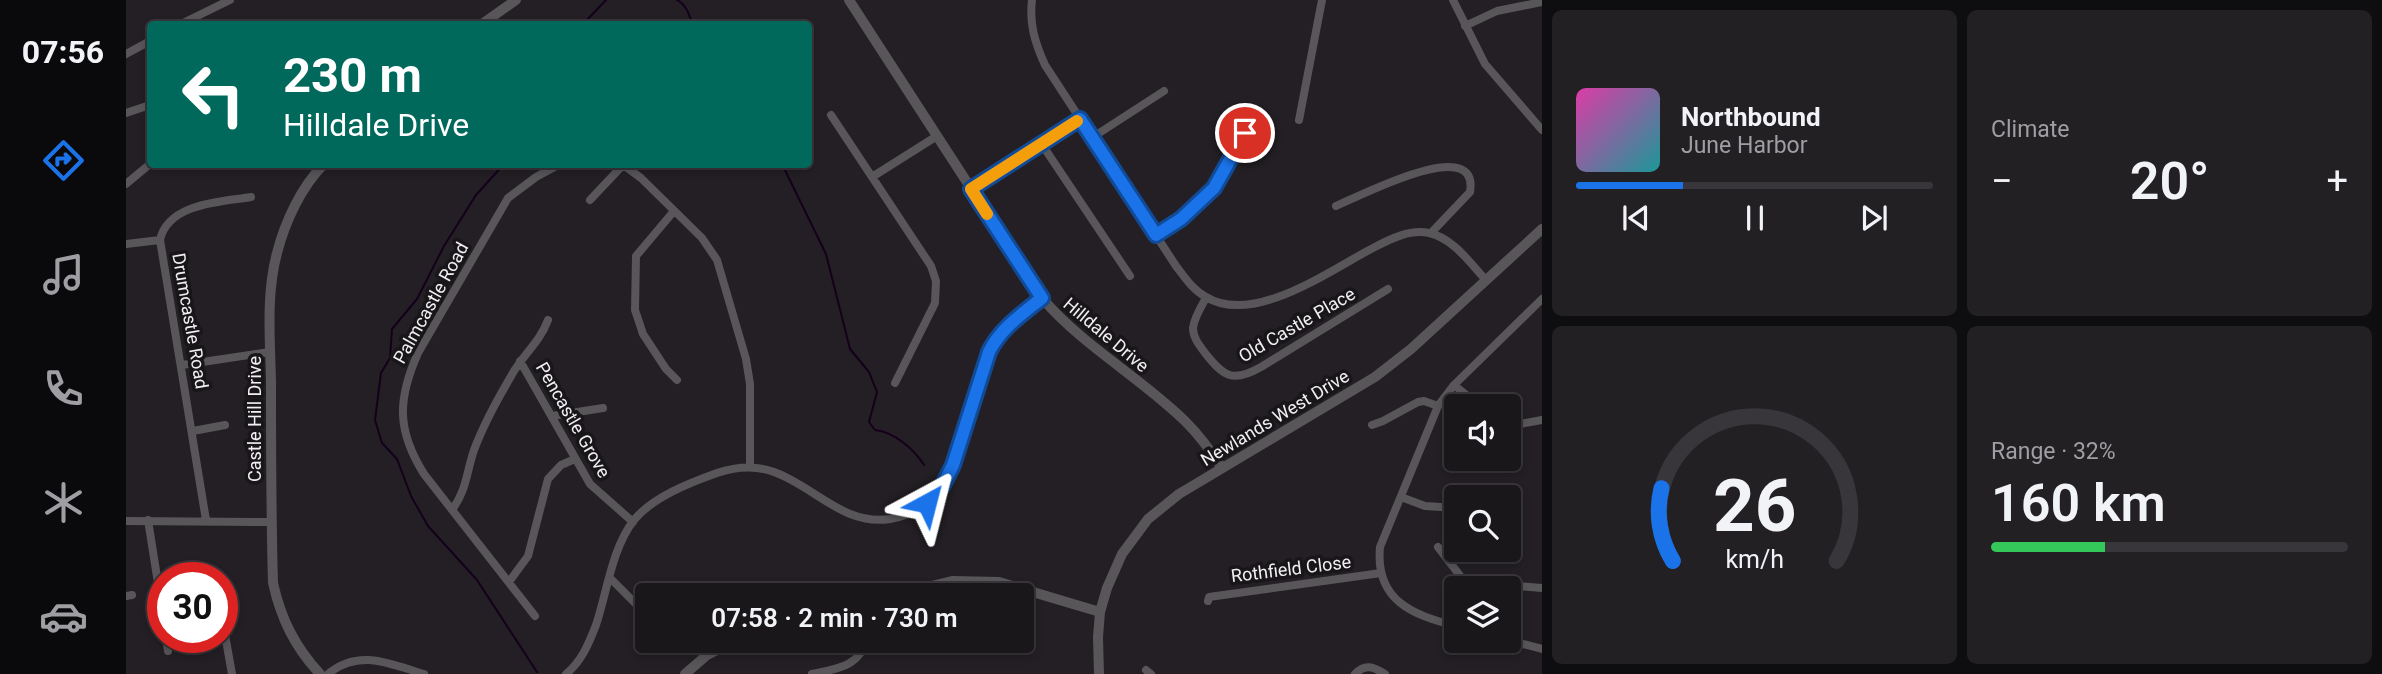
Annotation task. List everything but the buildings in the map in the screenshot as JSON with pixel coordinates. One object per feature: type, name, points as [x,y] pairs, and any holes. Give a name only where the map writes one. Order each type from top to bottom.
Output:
[{"type":"street","points":[[186,21],[230,0]]},
{"type":"street","points":[[486,21],[516,0]]},
{"type":"street","name":"Hilldale Drive","points":[[849,0],[1042,298],[1073,330],[1184,420],[1222,468]]},
{"type":"street","points":[[1032,0],[1030,14],[1037,47],[1045,65],[1156,235],[1191,285],[1206,298],[1240,306],[1275,299],[1400,236],[1415,232],[1431,233],[1446,241],[1486,280]]},
{"type":"street","points":[[1298,120],[1322,0]]},
{"type":"street","points":[[1453,0],[1485,64],[1542,130]]},
{"type":"street","points":[[1465,26],[1497,11],[1542,2]]},
{"type":"street","points":[[126,54],[147,43]]},
{"type":"street","points":[[1093,137],[1164,91]]},
{"type":"street","points":[[126,113],[147,106]]},
{"type":"street","points":[[831,115],[931,266],[936,281],[935,303],[895,383]]},
{"type":"street","points":[[971,189],[1080,119]]},
{"type":"street","points":[[1156,235],[1181,219],[1214,188],[1245,133]]},
{"type":"street","points":[[872,177],[937,136]]},
{"type":"street","points":[[1041,143],[1130,276]]},
{"type":"street","points":[[1336,206],[1420,172],[1445,165],[1457,167],[1467,174],[1470,192],[1431,233]]},
{"type":"street","points":[[126,184],[147,166]]},
{"type":"street","name":"Castle Hill Drive","points":[[320,674],[295,643],[278,603],[273,583],[270,352],[276,254],[300,196],[321,168]]},
{"type":"street","name":"Palmcastle Road","points":[[535,616],[424,474],[412,456],[402,421],[408,376],[418,353],[508,198],[553,168]]},
{"type":"street","points":[[590,200],[620,168]]},
{"type":"street","points":[[627,168],[641,178],[702,238],[717,260],[746,359],[750,384],[750,467]]},
{"type":"street","name":"Drumcastle Road","points":[[206,520],[160,240],[162,231],[171,221],[193,208],[251,197]]},
{"type":"street","points":[[674,211],[636,256],[635,310],[643,334],[666,369],[677,380]]},
{"type":"street","name":"Newlands West Drive","points":[[1099,674],[1097,645],[1100,612],[1122,554],[1149,519],[1179,494],[1375,377],[1411,349],[1542,229]]},
{"type":"street","points":[[126,244],[160,240]]},
{"type":"street","name":"Old Castle Place","points":[[1206,298],[1193,325],[1198,344],[1218,369],[1227,376],[1238,376],[1261,367],[1388,289]]},
{"type":"street","points":[[566,674],[583,655],[590,641],[621,545],[633,522],[657,500],[716,474],[750,467],[776,472],[836,508],[858,517],[885,519],[912,512],[927,503],[943,485],[953,465],[994,341],[1042,298]]},
{"type":"street","points":[[1444,623],[1411,612],[1394,598],[1381,573],[1380,548],[1438,406],[1454,385],[1542,299]]},
{"type":"street","points":[[452,510],[464,491],[477,443],[520,361],[542,335],[548,320]]},
{"type":"street","points":[[182,365],[270,352]]},
{"type":"street","name":"Pencastle Grove","points":[[520,361],[590,485],[633,522]]},
{"type":"street","points":[[1454,385],[1465,394]]},
{"type":"street","points":[[1372,425],[1418,402],[1424,401],[1438,406]]},
{"type":"street","points":[[552,416],[603,408]]},
{"type":"street","points":[[1521,424],[1542,420]]},
{"type":"street","points":[[193,431],[225,425]]},
{"type":"street","points":[[509,582],[528,556],[551,474],[561,465],[575,459]]},
{"type":"street","points":[[1401,497],[1425,506],[1444,507]]},
{"type":"street","points":[[148,520],[155,562]]},
{"type":"street","points":[[126,521],[272,522]]},
{"type":"street","points":[[1438,547],[1461,577],[1470,582],[1542,588]]},
{"type":"street","name":"Rothfield Close","points":[[1208,601],[1209,597],[1237,592],[1381,573]]},
{"type":"street","points":[[610,578],[635,604]]},
{"type":"street","points":[[944,583],[1002,583]]},
{"type":"street","points":[[1034,592],[1100,612]]},
{"type":"street","points":[[1521,643],[1542,649]]},
{"type":"street","points":[[228,653],[232,674]]},
{"type":"street","points":[[685,674],[711,653]]},
{"type":"street","points":[[811,674],[837,671],[856,661],[863,653]]},
{"type":"street","points":[[328,674],[342,663],[365,659],[424,674]]},
{"type":"street","points":[[1355,674],[1360,668],[1368,667],[1387,673]]},
{"type":"waterway","points":[[586,21],[606,0]]},
{"type":"waterway","points":[[677,0],[685,7],[691,21]]},
{"type":"waterway","points":[[500,168],[476,195],[444,246],[417,299],[392,329],[390,358],[381,373],[375,420],[382,443],[397,459],[411,496],[428,526],[477,580],[537,672]]},
{"type":"waterway","points":[[784,168],[826,254],[850,349],[869,372],[877,392],[869,422],[875,430],[903,442],[924,465]]},
{"type":"slow traffic","points":[[987,214],[971,189],[1077,121]]},
{"type":"route","points":[[927,503],[943,485],[953,465],[994,341],[1042,298],[971,189],[1080,119],[1156,235],[1181,219],[1214,188],[1245,133]]}]
